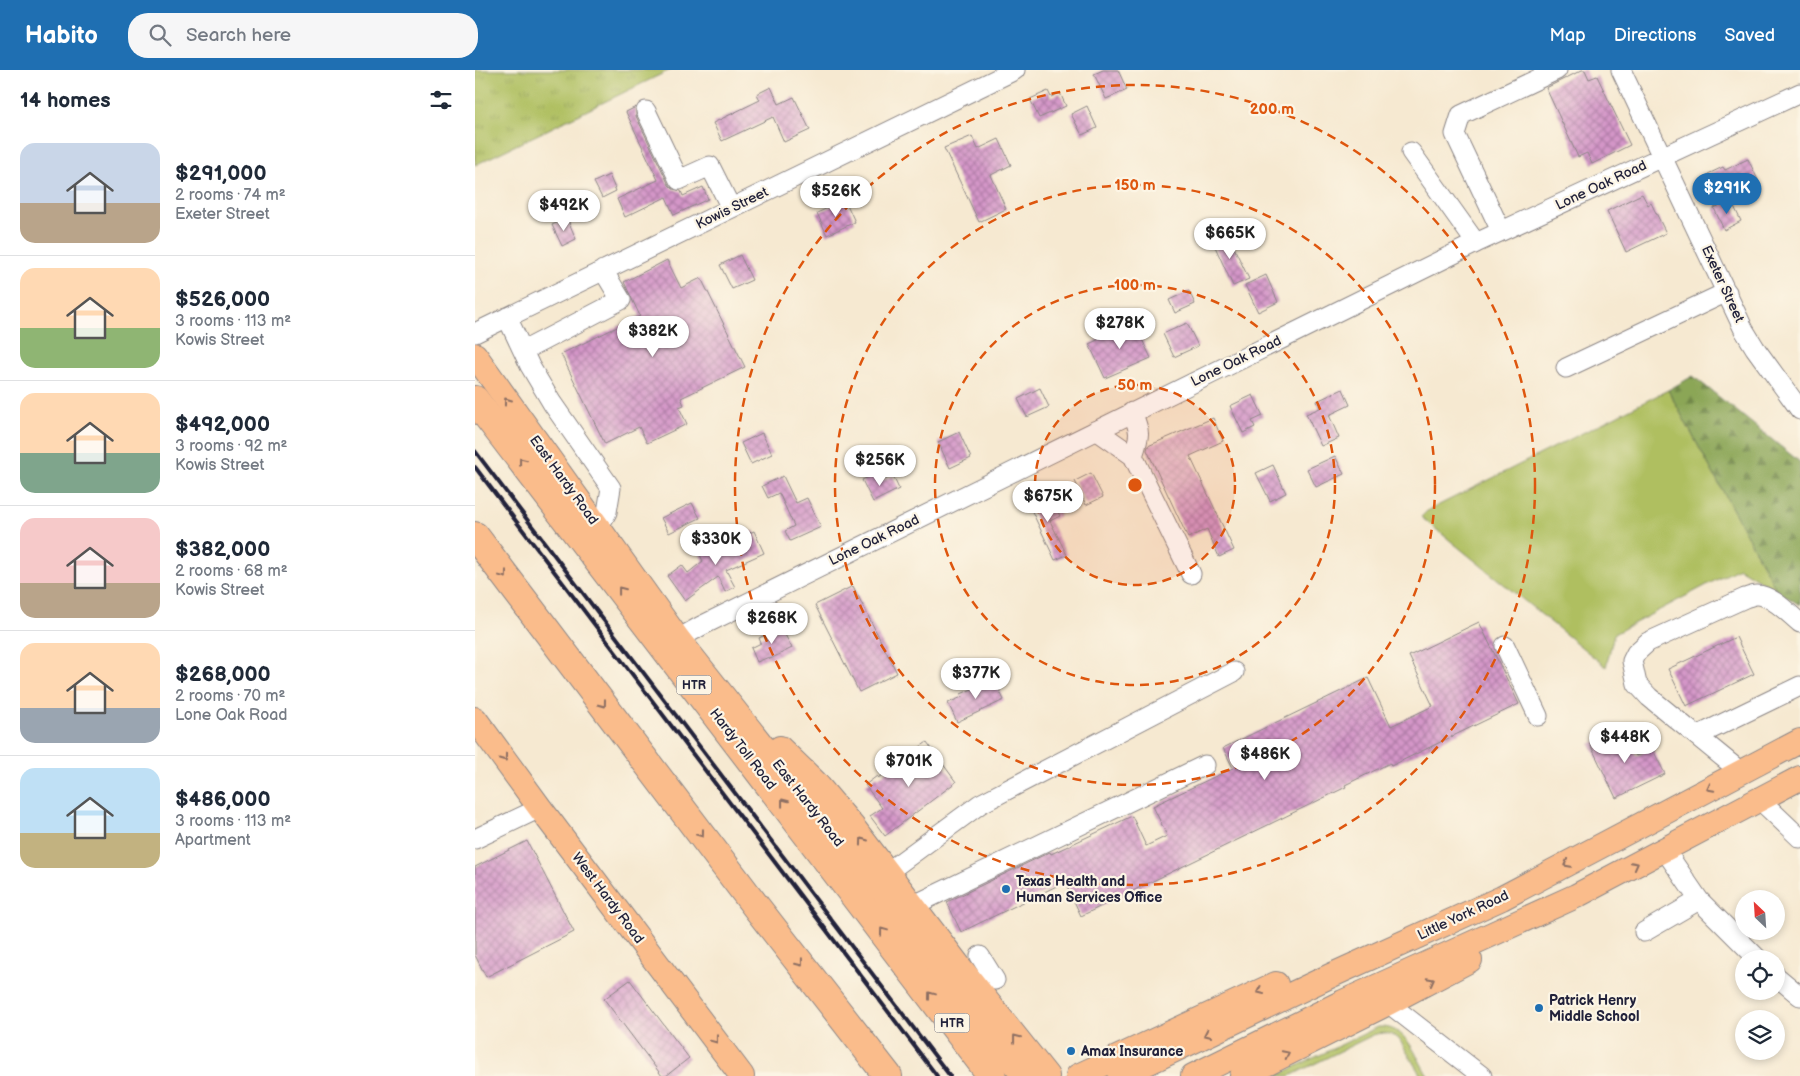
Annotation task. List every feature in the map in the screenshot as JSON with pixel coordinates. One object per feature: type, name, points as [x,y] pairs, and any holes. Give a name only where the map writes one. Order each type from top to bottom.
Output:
[{"type":"highway","name":"Hardy Toll Road","points":[[475,400],[992,1076]]},
{"type":"highway","points":[[475,536],[757,908],[888,1076]]},
{"type":"main road","name":"East Hardy Road","points":[[475,355],[678,640],[1023,1076]]},
{"type":"main road","points":[[678,640],[769,737],[813,780],[853,827],[886,873],[1047,1076]]},
{"type":"main road","name":"West Hardy Road","points":[[475,718],[540,808],[742,1076]]},
{"type":"main road","name":"Little York Road","points":[[1078,1076],[1111,1072],[1219,1009],[1310,970],[1502,898],[1800,741]]},
{"type":"main road","name":"Little York Road","points":[[1193,1076],[1343,1002],[1576,896],[1800,778]]},
{"type":"main road","points":[[1534,882],[1546,910]]},
{"type":"main road","points":[[1242,1076],[1388,1004],[1471,960],[1516,924]]},
{"type":"main road","points":[[638,936],[676,1014],[723,1076]]},
{"type":"street","name":"Kowis Street","points":[[475,332],[1015,70]]},
{"type":"street","points":[[1501,231],[1455,134],[1461,115],[1557,70]]},
{"type":"street","name":"Exeter Street","points":[[1621,70],[1744,330],[1800,410]]},
{"type":"street","name":"Lone Oak Road","points":[[678,640],[701,626],[1501,231],[1800,93]]},
{"type":"street","points":[[646,111],[679,180],[710,166],[731,208]]},
{"type":"street","points":[[1411,152],[1477,243]]},
{"type":"street","points":[[523,351],[621,300],[603,270]]},
{"type":"street","points":[[1566,368],[1727,292]]},
{"type":"street","points":[[507,317],[523,351],[552,403],[611,488],[607,512],[598,528]]},
{"type":"street","points":[[1132,412],[1139,428],[1133,456]]},
{"type":"street","points":[[1096,430],[1133,456],[1191,574]]},
{"type":"street","points":[[1741,772],[1649,697],[1637,684],[1632,661],[1636,653],[1647,642],[1745,598],[1756,595],[1765,596],[1800,623]]},
{"type":"street","points":[[1505,646],[1538,716]]},
{"type":"street","points":[[886,873],[980,804],[1234,672]]},
{"type":"street","points":[[1697,736],[1800,686]]},
{"type":"street","points":[[912,906],[1205,765]]},
{"type":"street","points":[[1759,799],[1800,838]]},
{"type":"street","points":[[475,839],[540,808]]},
{"type":"street","points":[[1664,849],[1699,900],[1749,950]]},
{"type":"street","points":[[1644,932],[1699,900]]},
{"type":"street","points":[[979,956],[995,980]]},
{"type":"street","points":[[1785,984],[1800,996]]},
{"type":"street","points":[[1388,1004],[1482,1076]]},
{"type":"green space","points":[[475,70],[670,70],[475,165]]},
{"type":"green space","points":[[1693,376],[1800,462],[1800,605],[1777,591],[1668,390]]},
{"type":"green space","points":[[1668,390],[1777,591],[1739,568],[1614,634],[1606,667],[1421,517],[1427,511]]},
{"type":"green space","points":[[1378,1027],[1388,1028],[1403,1036],[1428,1076],[1421,1076],[1399,1039],[1384,1033],[1373,1035],[1290,1076],[1276,1076]]},
{"type":"building","points":[[1103,70],[1118,70],[1127,90],[1106,99],[1094,74]]},
{"type":"building","points":[[1585,70],[1589,79],[1597,76],[1630,145],[1592,164],[1587,153],[1578,157],[1546,88]]},
{"type":"building","points":[[771,87],[779,104],[794,97],[810,130],[784,142],[773,117],[722,141],[713,123],[760,100],[757,94]]},
{"type":"building","points":[[1048,91],[1051,97],[1060,93],[1066,106],[1039,118],[1030,99]]},
{"type":"building","points":[[1087,106],[1097,128],[1082,135],[1071,114]]},
{"type":"building","points":[[636,107],[636,116],[669,185],[673,189],[681,191],[683,196],[703,187],[708,199],[674,215],[666,197],[625,217],[617,199],[658,180],[626,112]]},
{"type":"building","points":[[972,136],[978,149],[999,139],[1011,165],[991,175],[1006,209],[979,222],[944,148]]},
{"type":"building","points":[[1748,159],[1758,180],[1720,198],[1708,174],[1723,167],[1725,170]]},
{"type":"building","points":[[609,175],[616,191],[602,198],[594,182]]},
{"type":"building","points":[[1642,194],[1648,205],[1651,203],[1666,233],[1626,252],[1607,211]]},
{"type":"building","points":[[845,200],[855,222],[827,235],[817,213]]},
{"type":"building","points":[[1731,200],[1741,221],[1724,230],[1714,208]]},
{"type":"building","points":[[567,218],[576,239],[562,246],[552,225]]},
{"type":"building","points":[[1227,233],[1249,279],[1233,286],[1212,240]]},
{"type":"building","points":[[740,255],[752,280],[732,289],[720,265]]},
{"type":"building","points":[[667,260],[681,288],[701,278],[745,367],[681,398],[684,405],[679,407],[687,424],[647,443],[639,427],[605,444],[561,354],[640,316],[624,282]]},
{"type":"building","points":[[1266,275],[1278,302],[1258,312],[1245,285]]},
{"type":"building","points":[[1189,291],[1195,304],[1175,313],[1169,300]]},
{"type":"building","points":[[1133,321],[1151,358],[1105,378],[1089,344]]},
{"type":"building","points":[[1187,323],[1198,346],[1174,357],[1163,334]]},
{"type":"building","points":[[1040,388],[1049,407],[1027,417],[1018,399]]},
{"type":"building","points":[[1343,389],[1350,405],[1329,415],[1339,438],[1321,446],[1306,414],[1320,408],[1317,401]]},
{"type":"building","points":[[1253,395],[1263,416],[1252,421],[1255,427],[1243,433],[1230,406]]},
{"type":"building","points":[[1213,418],[1223,441],[1190,456],[1234,550],[1219,557],[1207,529],[1188,538],[1147,450],[1148,446]]},
{"type":"building","points":[[959,432],[971,458],[950,468],[938,442]]},
{"type":"building","points":[[762,433],[772,454],[751,464],[741,443]]},
{"type":"building","points":[[1335,456],[1344,474],[1316,487],[1307,469]]},
{"type":"building","points":[[1273,465],[1286,493],[1270,501],[1256,473]]},
{"type":"building","points":[[1091,473],[1103,497],[1086,505],[1075,481]]},
{"type":"building","points":[[875,474],[879,482],[893,476],[899,489],[873,502],[862,480]]},
{"type":"building","points":[[783,476],[796,503],[807,498],[821,527],[790,541],[785,531],[794,526],[779,493],[768,498],[762,486]]},
{"type":"building","points":[[1049,493],[1060,516],[1050,521],[1067,555],[1055,560],[1028,503]]},
{"type":"building","points":[[692,503],[700,518],[669,533],[661,518]]},
{"type":"building","points":[[754,531],[764,553],[726,570],[735,587],[725,592],[718,577],[685,601],[667,576],[682,565],[688,573],[703,561],[700,555]]},
{"type":"building","points":[[853,586],[897,673],[859,692],[815,605]]},
{"type":"building","points":[[1479,622],[1519,704],[1391,766],[1390,763],[1345,785],[1346,787],[1081,916],[1065,882],[961,932],[947,902],[1050,852],[1051,854],[1132,816],[1146,846],[1167,836],[1153,806],[1233,768],[1223,748],[1368,678],[1391,726],[1433,706],[1409,656]]},
{"type":"building","points":[[781,627],[792,648],[770,659],[769,657],[757,662],[751,648],[761,643],[759,638]]},
{"type":"building","points":[[1736,637],[1754,674],[1686,706],[1668,669]]},
{"type":"building","points":[[994,679],[1004,700],[957,722],[948,703],[962,697],[961,694]]},
{"type":"building","points":[[1623,729],[1636,756],[1652,748],[1665,774],[1616,798],[1590,744]]},
{"type":"building","points":[[927,742],[956,782],[885,836],[870,816],[882,808],[865,785],[877,776],[878,778]]},
{"type":"building","points":[[527,841],[574,932],[486,977],[475,955],[475,867]]},
{"type":"building","points":[[630,980],[689,1058],[666,1076],[662,1076],[604,999]]},
{"type":"railway","points":[[475,451],[950,1076]]},
{"type":"railway","points":[[475,467],[937,1076]]},
{"type":"place","name":"Texas Health and Human Services Office","points":[[1006,889]]},
{"type":"place","name":"Patrick Henry Middle School","points":[[1539,1008]]},
{"type":"place","name":"Amax Insurance","points":[[1071,1051]]}]
